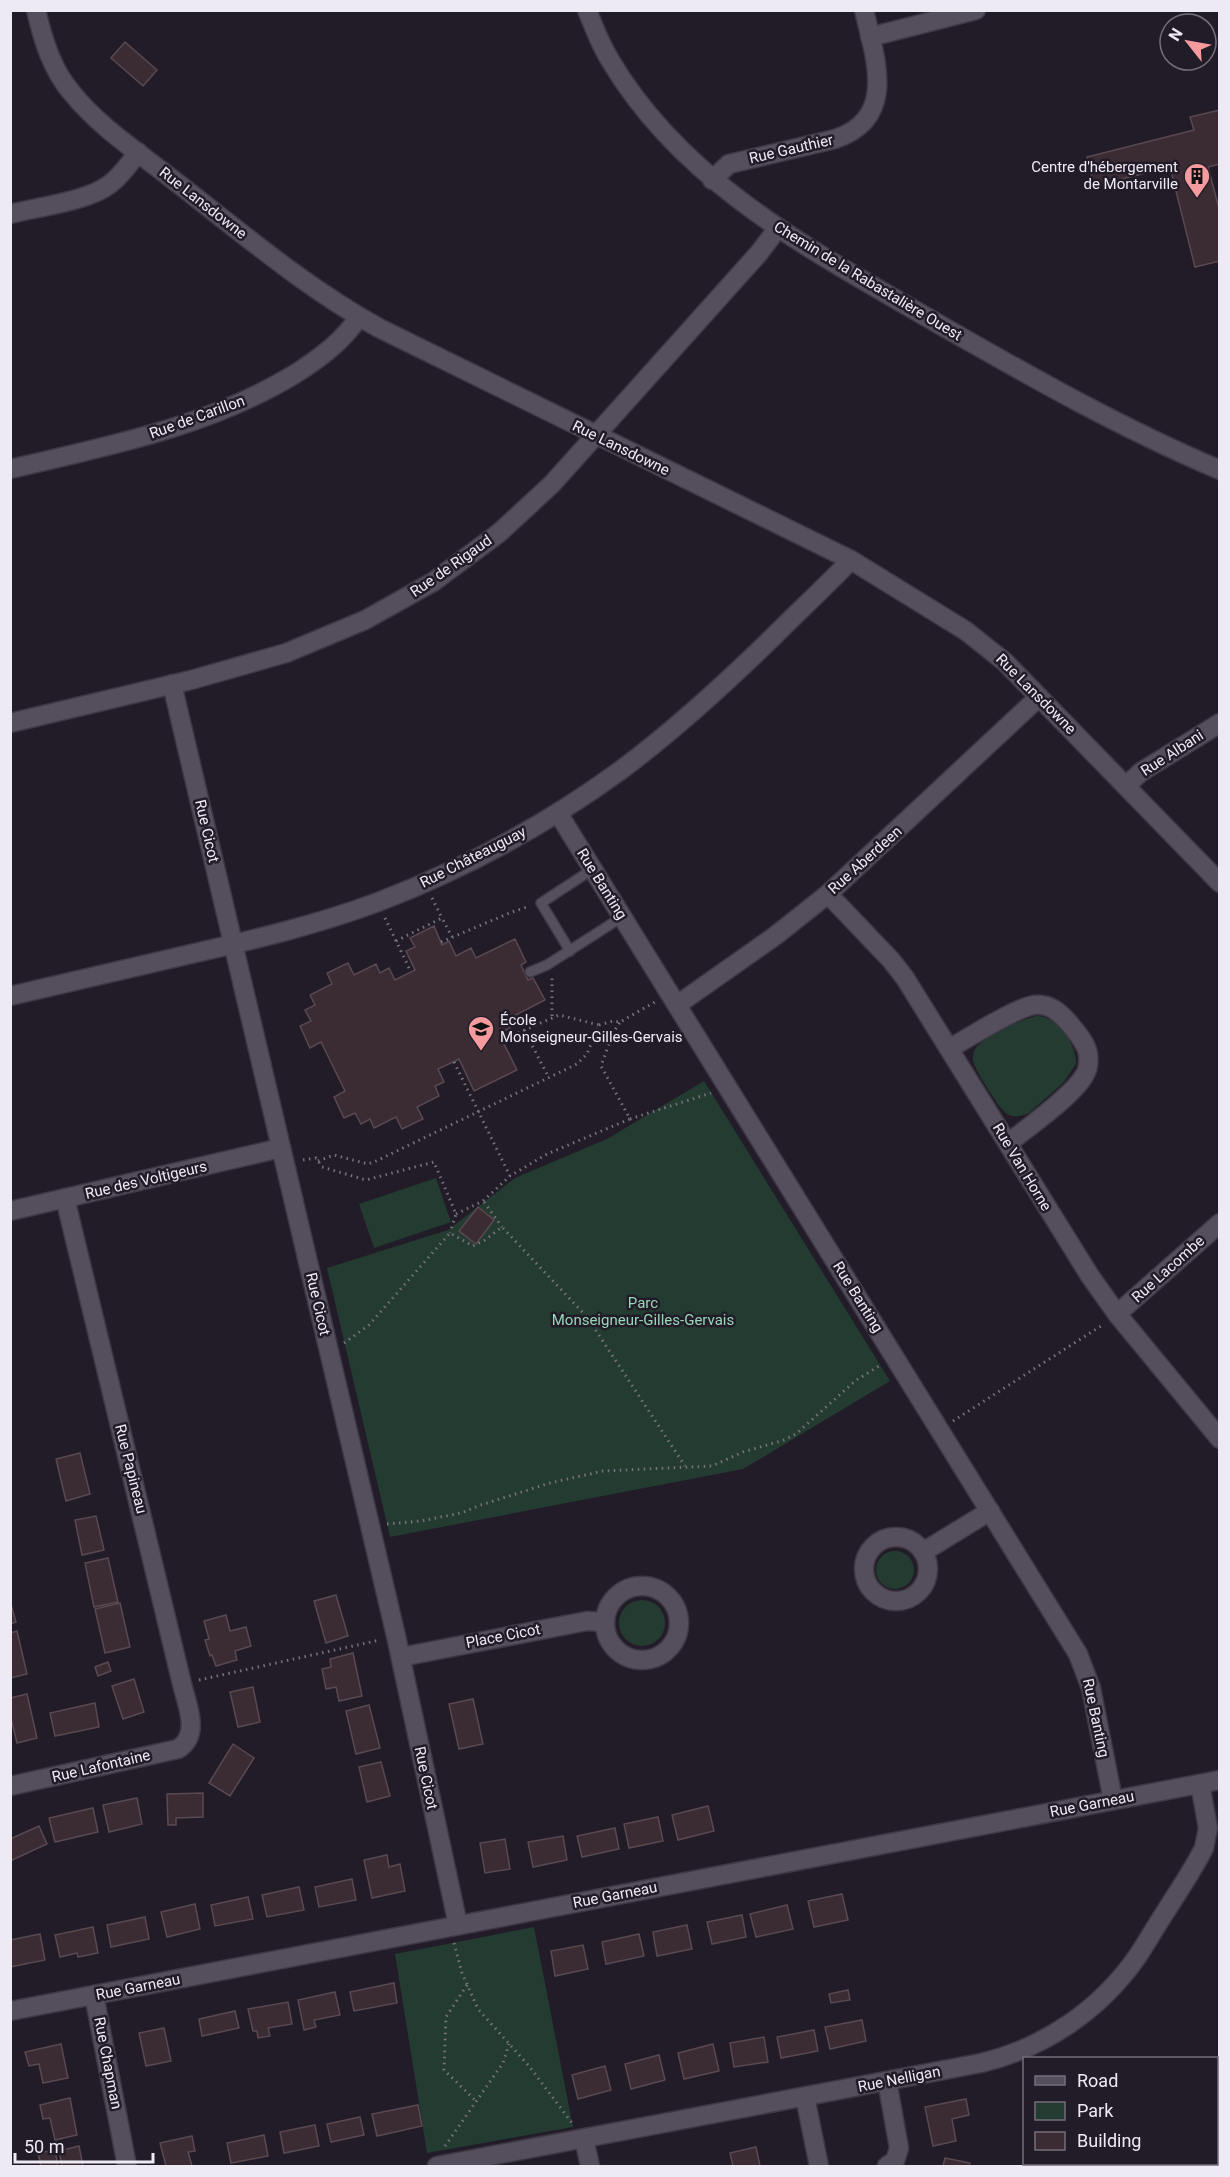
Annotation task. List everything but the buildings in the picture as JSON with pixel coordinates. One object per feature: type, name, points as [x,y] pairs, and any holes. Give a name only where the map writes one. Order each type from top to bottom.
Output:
[{"type":"street","name":"Rue Lansdowne","points":[[36,10],[47,50],[66,86],[96,117],[294,273],[359,317],[851,560],[977,638],[1039,697],[1220,883]]},
{"type":"street","name":"Chemin de la Rabastalière Ouest","points":[[587,10],[607,55],[639,103],[675,144],[712,180],[778,228],[1050,387],[1108,418],[1220,470]]},
{"type":"street","name":"Rue Gauthier","points":[[712,180],[729,164],[835,139],[850,133],[862,124],[875,104],[878,88],[877,72],[864,10]]},
{"type":"street","points":[[870,37],[976,10]]},
{"type":"street","points":[[10,214],[102,190],[115,181],[138,152]]},
{"type":"street","name":"Rue de Rigaud","points":[[10,723],[243,666],[306,646],[365,620],[410,596],[456,566],[530,506],[597,436],[759,253],[778,228]]},
{"type":"street","name":"Rue de Carillon","points":[[10,469],[157,433],[232,407],[315,361],[348,334],[359,317]]},
{"type":"street","name":"Rue Châteauguay","points":[[10,996],[234,944],[351,911],[450,871],[558,813],[622,769],[706,701],[851,560]]},
{"type":"street","name":"Rue Cicot","points":[[172,684],[401,1657],[454,1926]]},
{"type":"street","name":"Rue Aberdeen","points":[[676,1005],[775,936],[828,894],[1039,697]]},
{"type":"street","name":"Rue Albani","points":[[1126,786],[1140,772],[1220,723]]},
{"type":"street","name":"Rue Banting","points":[[558,813],[1083,1665],[1094,1700],[1113,1800]]},
{"type":"street","name":"Rue Van Horne","points":[[828,894],[898,969],[1090,1276],[1111,1318],[1220,1439]]},
{"type":"street","points":[[949,1049],[1022,1009],[1039,1005],[1050,1007],[1059,1013],[1082,1041],[1087,1052],[1088,1064],[1081,1080],[1036,1122],[1008,1143]]},
{"type":"street","name":"Rue des Voltigeurs","points":[[10,1211],[281,1148]]},
{"type":"street","name":"Rue Papineau","points":[[65,1198],[192,1728],[188,1740]]},
{"type":"street","name":"Rue Lacombe","points":[[1111,1318],[1220,1223]]},
{"type":"street","points":[[923,1552],[990,1511]]},
{"type":"street","points":[[646,1586],[668,1597],[676,1607],[679,1630],[667,1651],[645,1660],[633,1659],[622,1655],[614,1647],[608,1636],[605,1622],[613,1601],[622,1592],[633,1587],[646,1586]]},
{"type":"street","name":"Place Cicot","points":[[401,1657],[587,1620],[605,1622]]},
{"type":"street","name":"Rue Lafontaine","points":[[10,1786],[178,1749],[188,1740]]},
{"type":"street","name":"Rue Garneau","points":[[10,2011],[1220,1780]]},
{"type":"street","name":"Rue Nelligan","points":[[437,2166],[981,2063],[1017,2053],[1050,2037],[1096,2002],[1125,1972],[1137,1957],[1204,1848],[1208,1828],[1200,1784]]},
{"type":"street","name":"Rue Chapman","points":[[94,1995],[127,2166]]},
{"type":"street","points":[[887,2081],[899,2148],[897,2157],[887,2166]]},
{"type":"street","points":[[805,2097],[819,2166]]},
{"type":"street","points":[[584,2139],[590,2166]]},
{"type":"lane","points":[[570,951],[541,903],[593,869]]},
{"type":"lane","points":[[530,972],[547,965],[622,917]]},
{"type":"path","points":[[431,895],[453,938]]},
{"type":"path","points":[[441,942],[512,912],[541,903]]},
{"type":"path","points":[[383,914],[411,972]]},
{"type":"path","points":[[396,941],[442,918]]},
{"type":"path","points":[[547,965],[552,973],[552,1016]]},
{"type":"path","points":[[630,1119],[600,1066],[613,1033],[620,1022],[657,1001]]},
{"type":"path","points":[[502,1040],[552,1016],[559,1015],[599,1025],[613,1021],[620,1022]]},
{"type":"path","points":[[318,1161],[334,1155],[368,1164],[478,1113],[582,1060],[587,1054],[599,1025]]},
{"type":"path","points":[[524,1030],[549,1078]]},
{"type":"path","points":[[454,1062],[510,1176]]},
{"type":"path","points":[[456,1214],[483,1201],[510,1176],[548,1154],[630,1119],[713,1093]]},
{"type":"path","points":[[300,1161],[312,1158],[322,1167],[366,1180],[434,1162],[456,1214],[450,1233],[369,1325],[343,1344]]},
{"type":"path","points":[[483,1201],[502,1227],[587,1317],[685,1466]]},
{"type":"path","points":[[450,1233],[464,1243],[473,1246],[502,1227]]},
{"type":"path","points":[[951,1422],[1111,1318]]},
{"type":"path","points":[[385,1524],[421,1521],[461,1513],[550,1484],[603,1471],[712,1466],[743,1452],[784,1440],[796,1434],[855,1381],[882,1365]]},
{"type":"path","points":[[182,1684],[383,1639]]},
{"type":"path","points":[[454,1926],[462,1973],[478,2009],[529,2066],[584,2139]]},
{"type":"path","points":[[467,1984],[446,2017],[444,2070],[476,2101]]},
{"type":"path","points":[[444,2148],[503,2063],[509,2044]]},
{"type":"green space","points":[[1037,1016],[1052,1021],[1064,1033],[1073,1048],[1076,1064],[1063,1083],[1029,1113],[1018,1116],[1010,1115],[999,1105],[982,1080],[974,1065],[974,1052],[978,1045],[993,1034],[1012,1024]]},
{"type":"green space","name":"Parc Monseigneur-Gilles-Gervais","points":[[704,1081],[890,1381],[743,1469],[390,1537],[327,1268],[448,1230],[515,1178],[607,1139]]},
{"type":"green space","points":[[436,1178],[451,1222],[374,1248],[359,1204]]},
{"type":"green space","points":[[895,1551],[909,1556],[914,1570],[909,1584],[895,1589],[881,1584],[876,1570],[881,1556]]},
{"type":"green space","points":[[642,1600],[658,1607],[665,1623],[658,1639],[642,1646],[626,1639],[619,1623],[626,1607]]},
{"type":"green space","points":[[534,1927],[573,2127],[427,2153],[395,1954]]},
{"type":"place","name":"Centre d'hébergement de Montarville","points":[[1197,199]]},
{"type":"place","name":"École Monseigneur-Gilles-Gervais","points":[[481,1052]]}]
